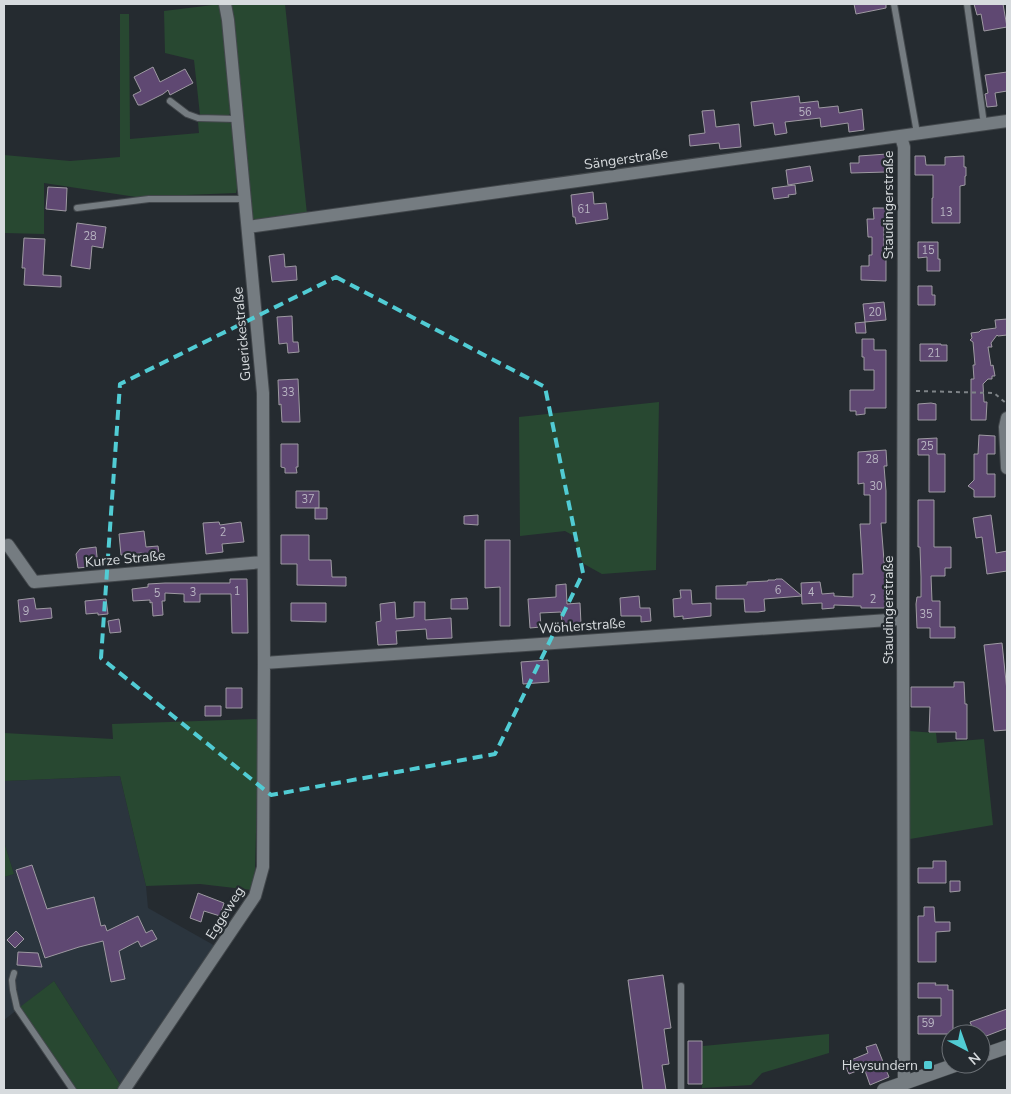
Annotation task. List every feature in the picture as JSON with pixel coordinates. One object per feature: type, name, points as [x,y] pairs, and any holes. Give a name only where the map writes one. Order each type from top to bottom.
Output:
[{"type":"street","name":"Guerickestraße","points":[[225,4],[263,393],[264,663]]},
{"type":"street","name":"Sängerstraße","points":[[248,227],[1007,122]]},
{"type":"street","name":"Staudingerstraße","points":[[901,137],[904,147],[904,1083]]},
{"type":"street","points":[[1007,418],[1005,426],[1007,468]]},
{"type":"street","name":"Kurze Straße","points":[[6,542],[34,582],[263,562]]},
{"type":"street","name":"Wöhlerstraße","points":[[264,663],[903,619]]},
{"type":"street","name":"Eggeweg","points":[[124,1090],[255,896],[263,868],[264,663]]},
{"type":"street","points":[[991,1053],[1007,1047]]},
{"type":"street","points":[[884,1090],[941,1070]]},
{"type":"lane","points":[[894,4],[917,133]]},
{"type":"lane","points":[[967,4],[984,124]]},
{"type":"lane","points":[[170,101],[187,114],[198,118],[237,119]]},
{"type":"lane","points":[[77,208],[149,199],[245,199]]},
{"type":"lane","points":[[14,973],[12,980],[17,1008],[73,1090]]},
{"type":"lane","points":[[681,986],[681,1090]]},
{"type":"path","points":[[903,390],[994,393],[1007,404]]},
{"type":"highlighted area","points":[[336,277],[545,387],[583,573],[495,754],[271,795],[101,658],[120,384]]},
{"type":"shaded area","points":[[120,776],[146,886],[148,908],[217,947],[121,1086],[54,981],[4,1020],[4,877],[14,874],[4,842],[4,781]]},
{"type":"green space","points":[[221,4],[231,112],[228,116],[200,115],[194,60],[165,53],[164,11]]},
{"type":"green space","points":[[227,4],[285,4],[307,214],[253,220]]},
{"type":"green space","points":[[120,14],[129,14],[130,139],[199,133],[198,122],[227,122],[233,124],[238,184],[236,193],[136,197],[44,183],[44,234],[4,233],[4,155],[70,161],[120,157]]},
{"type":"green space","points":[[659,402],[656,570],[602,574],[584,564],[579,557],[574,536],[565,531],[520,536],[519,417]]},
{"type":"green space","points":[[259,719],[255,870],[252,890],[200,884],[146,886],[120,776],[4,781],[4,733],[113,739],[112,724]]},
{"type":"green space","points":[[909,731],[936,733],[937,743],[984,739],[993,825],[910,839]]},
{"type":"green space","points":[[4,842],[14,874],[4,877]]},
{"type":"green space","points":[[54,981],[121,1086],[118,1090],[77,1090],[20,1007]]},
{"type":"green space","points":[[829,1034],[829,1053],[762,1073],[751,1085],[702,1088],[703,1046]]},
{"type":"building","points":[[854,4],[886,4],[886,8],[856,14]]},
{"type":"building","points":[[974,4],[1003,4],[1007,27],[984,31],[981,14],[977,15]]},
{"type":"building","points":[[153,67],[160,82],[185,69],[193,83],[170,95],[168,90],[138,105],[133,95],[141,91],[134,77]]},
{"type":"building","points":[[1007,72],[1007,91],[995,93],[997,106],[987,107],[985,94],[988,93],[985,75]]},
{"type":"building","points":[[799,96],[800,103],[818,101],[819,108],[838,106],[839,113],[862,109],[864,130],[849,132],[848,123],[821,127],[820,118],[785,122],[787,133],[775,135],[773,123],[754,126],[751,102]]},
{"type":"building","points":[[714,110],[716,127],[739,124],[741,147],[720,149],[719,143],[690,146],[689,135],[705,133],[702,111]]},
{"type":"building","points":[[887,154],[887,172],[851,173],[850,163],[859,163],[859,156]]},
{"type":"building","points":[[915,156],[925,156],[926,165],[945,165],[945,157],[964,156],[966,176],[965,185],[960,186],[960,223],[932,223],[933,175],[915,175]]},
{"type":"building","points":[[810,166],[813,181],[788,185],[786,170]]},
{"type":"building","points":[[795,185],[796,194],[774,199],[772,188]]},
{"type":"building","points":[[48,187],[67,188],[66,211],[46,209]]},
{"type":"building","points":[[593,192],[594,204],[606,203],[608,219],[576,224],[575,217],[573,217],[571,195]]},
{"type":"building","points":[[873,208],[886,208],[884,256],[886,256],[886,281],[861,280],[861,266],[869,266],[869,255],[872,255],[872,237],[868,237],[867,219],[874,219]]},
{"type":"building","points":[[77,223],[106,227],[103,248],[92,246],[90,269],[71,266]]},
{"type":"building","points":[[24,238],[45,239],[43,275],[61,276],[61,287],[24,285],[25,268],[22,268]]},
{"type":"building","points":[[918,242],[938,242],[940,271],[927,271],[927,257],[918,258]]},
{"type":"building","points":[[284,254],[285,267],[296,266],[297,280],[272,282],[269,256]]},
{"type":"building","points":[[918,286],[932,286],[932,295],[935,295],[935,305],[918,305]]},
{"type":"building","points":[[884,302],[886,320],[865,322],[863,304]]},
{"type":"building","points":[[292,316],[293,342],[298,342],[299,352],[288,353],[287,343],[279,344],[277,317]]},
{"type":"building","points":[[1007,319],[1007,335],[997,335],[991,343],[992,347],[988,347],[991,366],[993,365],[995,376],[992,376],[992,379],[988,379],[983,384],[984,402],[987,402],[986,420],[971,420],[971,379],[974,379],[973,365],[975,365],[973,342],[970,340],[972,338],[971,333],[996,328],[995,320]]},
{"type":"building","points":[[865,322],[866,333],[856,333],[855,323]]},
{"type":"building","points":[[862,339],[874,339],[874,350],[886,350],[886,408],[865,408],[865,414],[856,415],[856,411],[850,411],[850,390],[874,390],[874,370],[864,370]]},
{"type":"building","points":[[920,344],[947,345],[947,361],[920,361]]},
{"type":"building","points":[[298,379],[300,422],[282,422],[278,380]]},
{"type":"building","points":[[918,404],[936,404],[936,420],[918,420]]},
{"type":"building","points":[[979,435],[995,436],[995,454],[987,454],[987,474],[995,474],[995,497],[974,497],[974,490],[968,486],[974,480],[974,454],[978,454]]},
{"type":"building","points":[[937,438],[937,454],[945,454],[945,492],[929,492],[929,455],[918,455],[918,439]]},
{"type":"building","points":[[281,444],[298,444],[297,473],[285,473],[285,468],[281,467]]},
{"type":"building","points":[[886,450],[887,466],[884,466],[886,523],[881,523],[885,573],[885,608],[834,605],[834,608],[822,609],[822,603],[802,604],[801,583],[820,582],[822,594],[834,593],[834,596],[853,597],[853,574],[863,574],[860,524],[870,524],[870,495],[864,495],[864,483],[858,484],[858,452]]},
{"type":"building","points":[[296,491],[319,491],[319,508],[296,508]]},
{"type":"building","points":[[918,500],[934,500],[934,547],[951,547],[951,568],[945,568],[945,576],[931,576],[932,601],[940,601],[940,627],[955,627],[955,638],[930,638],[930,628],[917,628],[916,604],[917,597],[921,597]]},
{"type":"building","points":[[315,508],[327,508],[327,519],[315,519]]},
{"type":"building","points":[[478,515],[478,525],[464,524],[464,516]]},
{"type":"building","points":[[991,515],[996,553],[1007,551],[1007,571],[987,574],[982,537],[976,538],[973,518]]},
{"type":"building","points":[[219,522],[220,525],[241,522],[244,542],[222,544],[223,552],[206,554],[203,523]]},
{"type":"building","points":[[144,531],[146,547],[158,546],[160,560],[143,562],[142,553],[121,555],[119,534]]},
{"type":"building","points":[[281,535],[309,535],[309,560],[331,560],[332,577],[346,577],[346,586],[297,585],[297,564],[281,564]]},
{"type":"building","points":[[485,540],[510,540],[510,626],[500,626],[500,587],[485,588]]},
{"type":"building","points":[[96,547],[98,566],[78,568],[76,554],[80,549]]},
{"type":"building","points":[[230,579],[247,579],[248,633],[232,633],[231,594],[200,594],[200,602],[184,602],[184,594],[165,593],[165,601],[162,601],[163,615],[153,616],[152,602],[150,603],[150,600],[133,601],[132,589],[148,587],[148,584],[230,583]]},
{"type":"building","points":[[782,579],[802,596],[764,599],[765,611],[758,612],[745,612],[744,599],[716,599],[716,586],[747,585],[747,582]]},
{"type":"building","points":[[566,584],[567,604],[580,603],[581,624],[562,626],[561,612],[540,613],[541,627],[530,628],[528,599],[556,597],[556,585]]},
{"type":"building","points":[[680,590],[691,590],[692,604],[711,603],[711,616],[683,619],[683,616],[674,617],[673,599],[681,598]]},
{"type":"building","points":[[639,596],[640,608],[650,608],[651,621],[641,622],[641,616],[621,616],[620,598]]},
{"type":"building","points":[[34,598],[36,609],[51,608],[52,618],[20,622],[18,600]]},
{"type":"building","points":[[467,598],[468,609],[451,609],[451,599]]},
{"type":"building","points":[[106,599],[108,614],[86,614],[85,601]]},
{"type":"building","points":[[395,602],[396,619],[414,617],[414,602],[425,602],[425,620],[451,618],[452,638],[427,639],[426,629],[396,631],[397,644],[378,645],[376,622],[381,621],[380,604]]},
{"type":"building","points":[[291,603],[326,603],[326,622],[291,621]]},
{"type":"building","points":[[119,619],[121,632],[110,633],[108,621]]},
{"type":"building","points":[[1002,643],[1007,691],[1007,730],[994,731],[984,645]]},
{"type":"building","points":[[548,660],[549,682],[523,684],[521,662]]},
{"type":"building","points":[[954,682],[964,682],[965,704],[967,704],[967,739],[956,739],[956,732],[929,732],[930,707],[911,707],[911,687],[954,687]]},
{"type":"building","points":[[226,688],[242,688],[242,708],[226,708]]},
{"type":"building","points":[[205,706],[221,706],[221,716],[205,716]]},
{"type":"building","points":[[933,861],[946,861],[946,883],[918,883],[918,868],[933,868]]},
{"type":"building","points":[[32,865],[47,909],[94,897],[101,926],[105,925],[107,931],[138,916],[146,933],[152,930],[157,939],[141,947],[138,941],[119,951],[125,979],[111,982],[103,941],[45,958],[16,870]]},
{"type":"building","points":[[950,881],[960,881],[960,891],[950,892]]},
{"type":"building","points":[[198,893],[224,903],[220,916],[204,911],[201,922],[190,918]]},
{"type":"building","points":[[924,907],[934,907],[935,922],[950,922],[950,931],[936,932],[936,962],[918,962],[918,916],[924,916]]},
{"type":"building","points":[[16,931],[24,939],[15,948],[7,940]]},
{"type":"building","points":[[18,952],[38,953],[42,967],[17,965]]},
{"type":"building","points":[[663,975],[671,1028],[664,1029],[669,1064],[662,1065],[666,1090],[643,1090],[628,980]]},
{"type":"building","points":[[918,983],[948,985],[948,990],[953,990],[953,1024],[941,1024],[941,1034],[918,1034],[918,1016],[941,1016],[941,998],[918,998]]},
{"type":"building","points":[[1007,1009],[1007,1028],[991,1034],[991,1024],[971,1024],[970,1022]]},
{"type":"building","points":[[688,1041],[702,1041],[702,1084],[688,1084]]},
{"type":"building","points":[[876,1044],[889,1077],[870,1085],[864,1068],[849,1074],[844,1063],[868,1053],[866,1047]]},
{"type":"place","name":"Heysundern","points":[[928,1065]]}]
